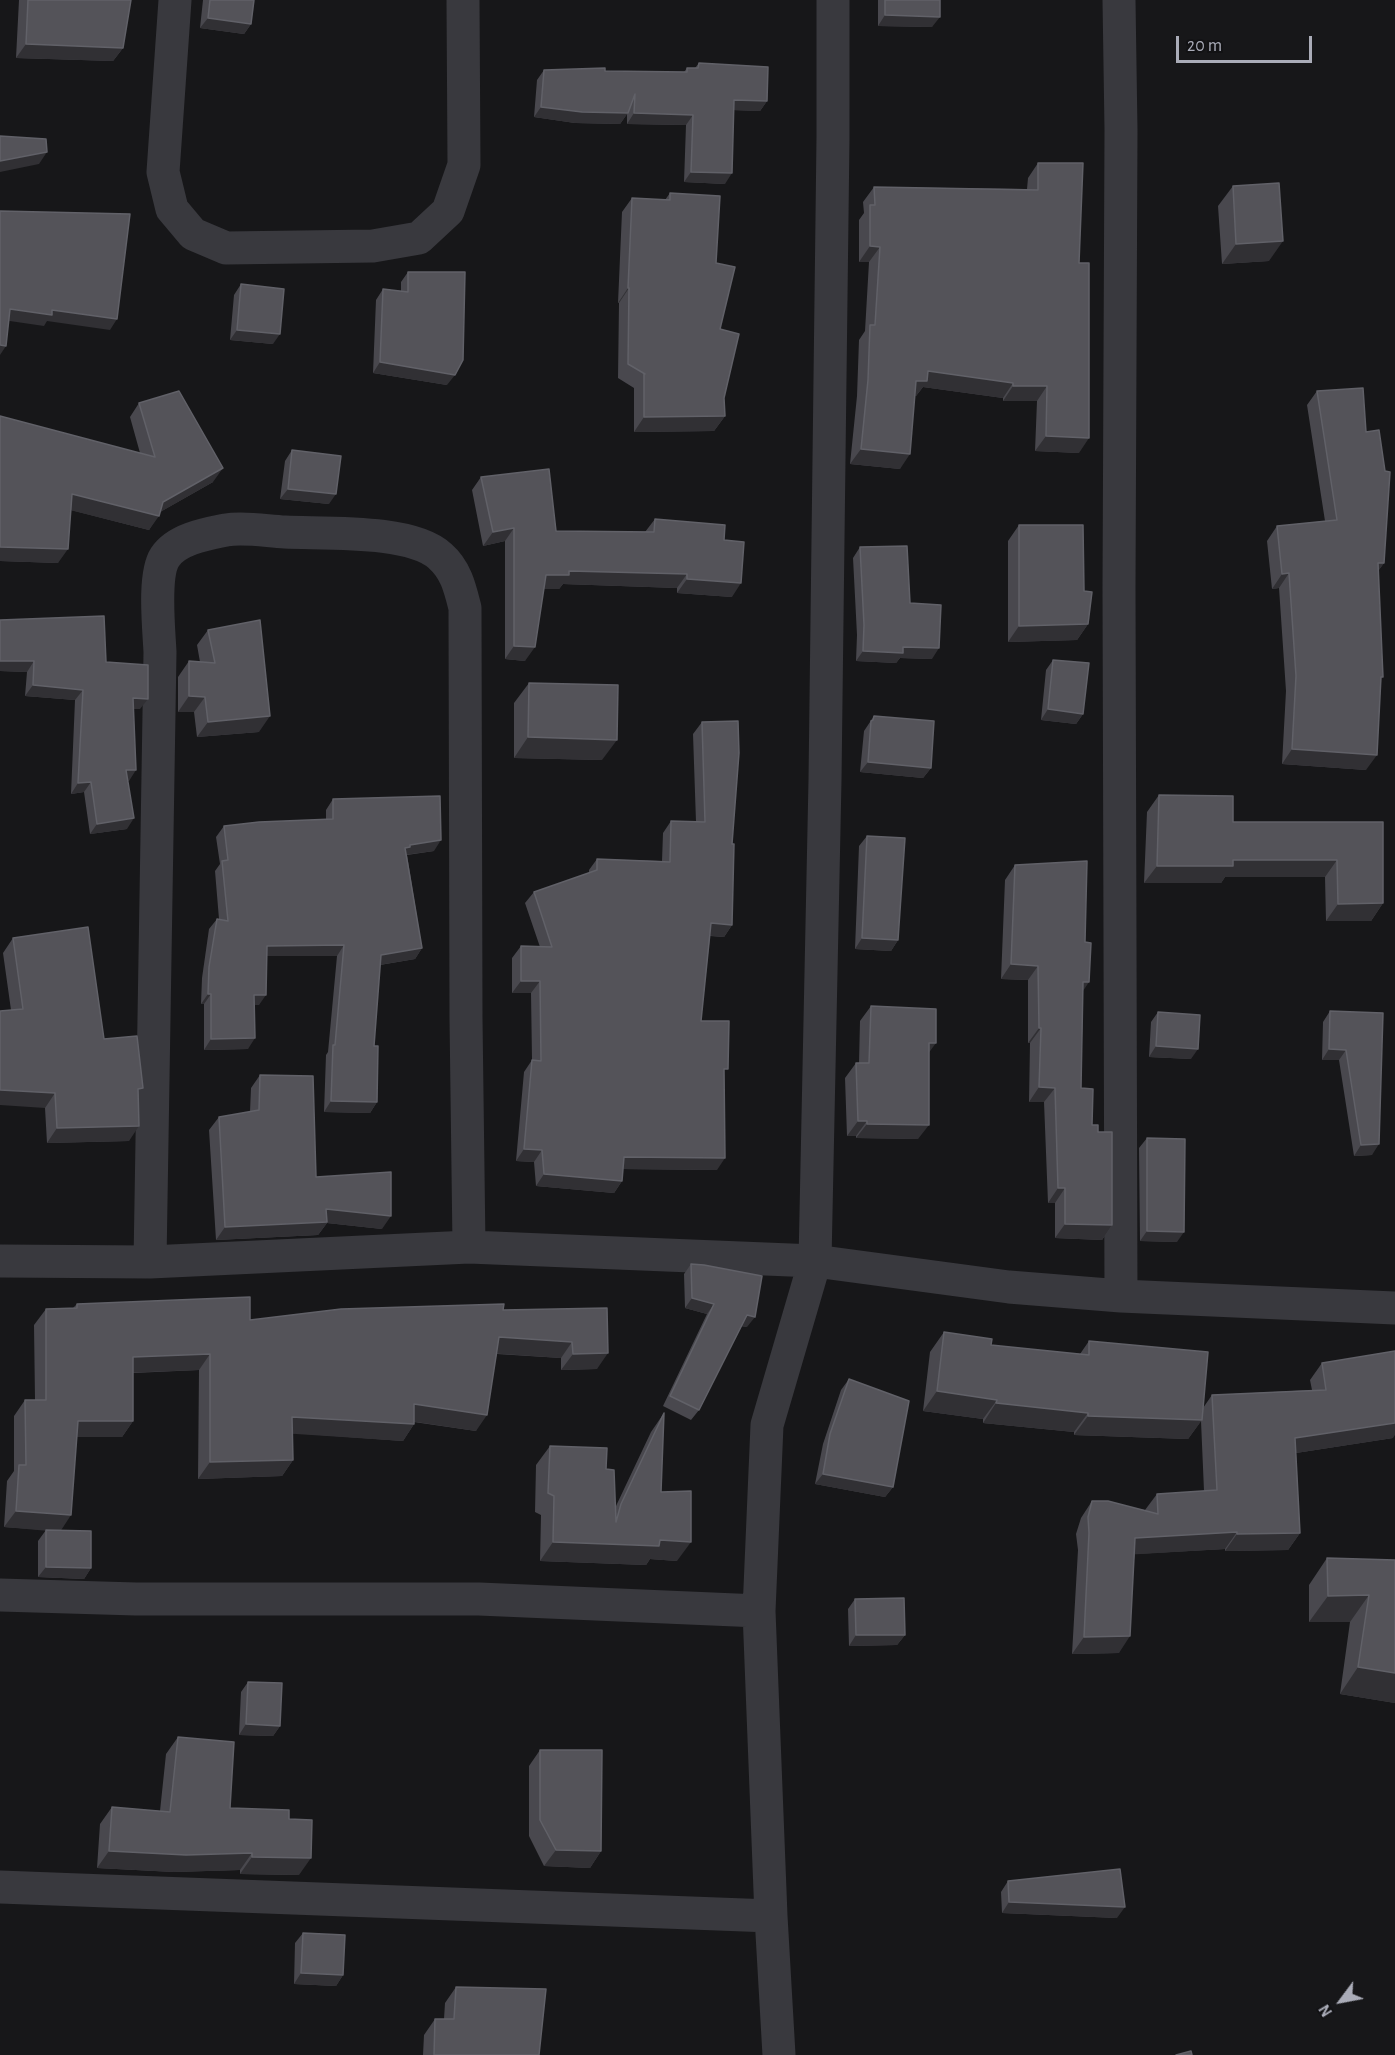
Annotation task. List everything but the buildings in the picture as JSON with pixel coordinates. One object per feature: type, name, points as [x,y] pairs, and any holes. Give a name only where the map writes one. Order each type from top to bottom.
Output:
[{"type":"street","points":[[175,0],[163,172],[172,209],[193,234],[226,248],[373,246],[419,238],[448,211],[464,165],[463,0]]},
{"type":"street","points":[[779,2055],[759,1611],[767,1425],[815,1262],[825,780],[833,0]]},
{"type":"street","points":[[1119,0],[1121,1296]]},
{"type":"street","points":[[150,1262],[160,652],[158,584],[164,558],[178,545],[229,530],[382,536],[415,543],[440,555],[458,579],[465,608],[466,1018],[470,1248]]},
{"type":"street","points":[[0,1261],[150,1262],[470,1248],[815,1262],[1009,1287],[1121,1296],[1395,1308]]},
{"type":"street","points":[[0,1595],[136,1599],[478,1599],[759,1611]]},
{"type":"street","points":[[0,1887],[771,1916]]}]
